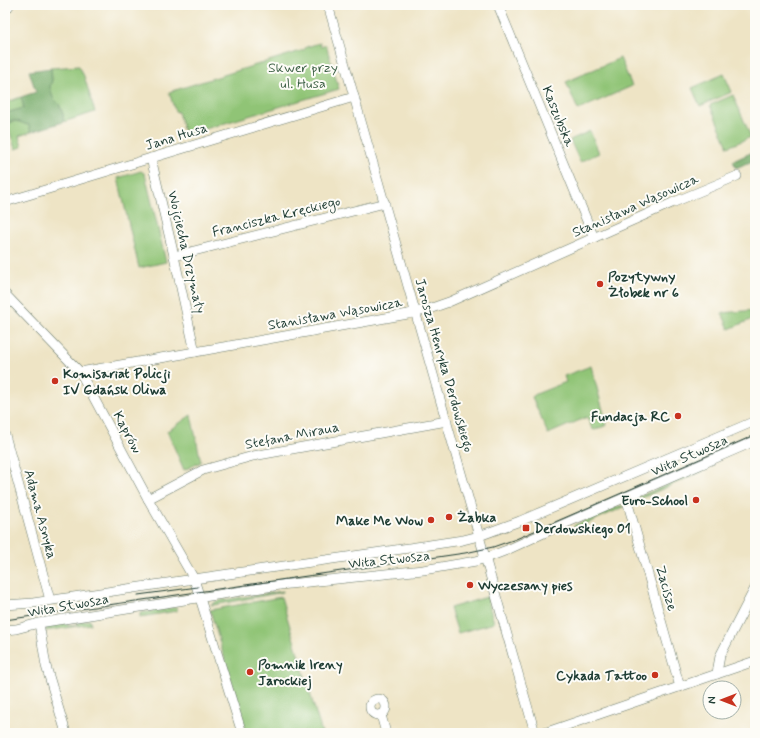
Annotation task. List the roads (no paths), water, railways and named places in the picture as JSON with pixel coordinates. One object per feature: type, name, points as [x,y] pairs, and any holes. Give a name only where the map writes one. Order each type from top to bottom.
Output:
[{"type":"street","name":"Jarosza Henryka Derdowskiego","points":[[328,5],[535,733]]},
{"type":"street","name":"Kaszubska","points":[[498,5],[594,238]]},
{"type":"street","name":"Jana Husa","points":[[5,202],[354,97]]},
{"type":"street","name":"Wojciecha Drzymały","points":[[151,158],[195,352]]},
{"type":"street","name":"Stanisława Wąsowicza","points":[[80,372],[416,313],[449,302],[672,203],[737,176]]},
{"type":"street","name":"Franciszka Kręckiego","points":[[174,256],[385,203]]},
{"type":"street","name":"Kaprów","points":[[7,300],[80,372],[148,499],[194,579],[242,733]]},
{"type":"street","name":"Wita Stwosza","points":[[5,605],[50,600],[463,540],[479,536],[520,521],[755,421]]},
{"type":"street","name":"Stefana Miraua","points":[[148,499],[203,470],[253,456],[447,422]]},
{"type":"street","name":"Adama Asnyka","points":[[5,435],[50,600]]},
{"type":"street","name":"Wita Stwosza","points":[[5,630],[16,629],[39,623],[284,584],[423,570],[467,563],[486,558],[755,441]]},
{"type":"street","name":"Zacisze","points":[[626,497],[680,687]]},
{"type":"street","points":[[717,674],[720,656],[755,588]]},
{"type":"street","points":[[39,623],[46,666],[66,733]]},
{"type":"street","points":[[544,733],[755,661]]},
{"type":"street","points":[[381,715],[386,733]]},
{"type":"tram line","points":[[5,620],[465,553],[493,547],[516,539],[755,435]]},
{"type":"tram line","points":[[138,595],[198,587]]},
{"type":"place","name":"Pozytywny Żłobek nr 6","points":[[600,284]]},
{"type":"place","name":"Komisariat Policji IV Gdańsk Oliwa","points":[[55,381]]},
{"type":"place","name":"Fundacja RC","points":[[678,416]]},
{"type":"place","name":"Euro-School","points":[[696,500]]},
{"type":"place","name":"Żabka","points":[[449,517]]},
{"type":"place","name":"Make Me Wow","points":[[431,520]]},
{"type":"place","name":"Derdowskiego 01","points":[[526,528]]},
{"type":"place","name":"Wyczesany pies","points":[[470,585]]},
{"type":"place","name":"Pomnik Ireny Jarockiej","points":[[250,672]]},
{"type":"place","name":"Cykada Tattoo","points":[[655,675]]},
{"type":"park label","name":"Skwer przy ul. Husa","points":[[303,76]]}]
